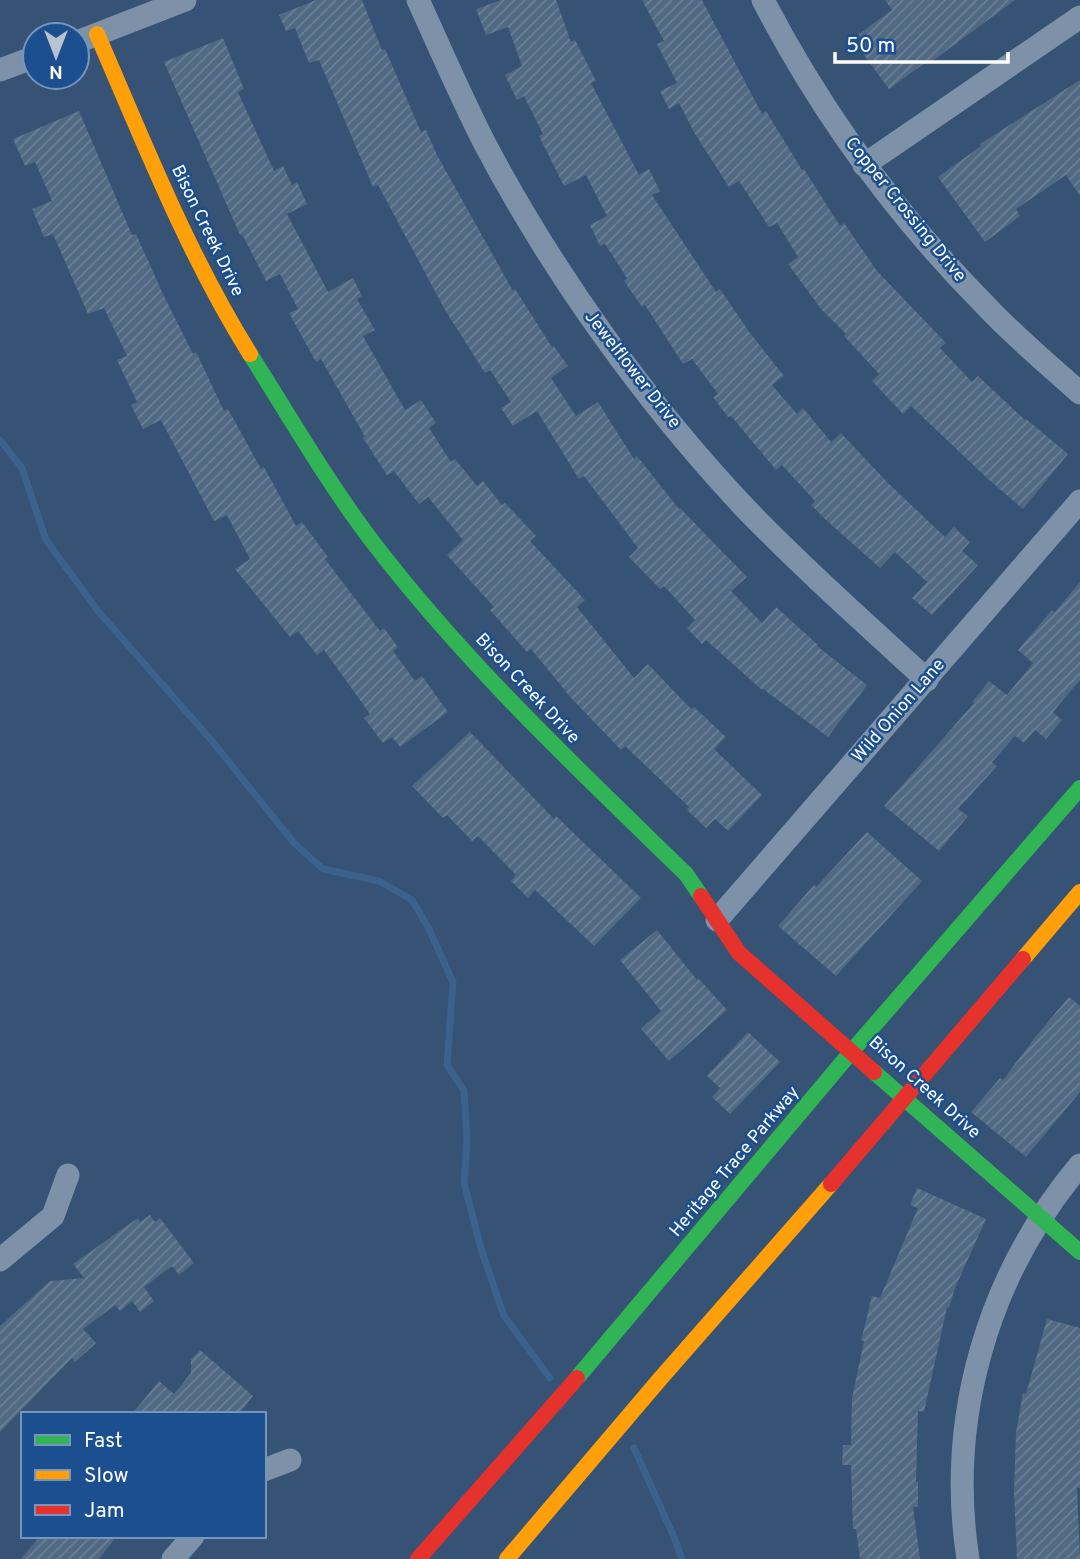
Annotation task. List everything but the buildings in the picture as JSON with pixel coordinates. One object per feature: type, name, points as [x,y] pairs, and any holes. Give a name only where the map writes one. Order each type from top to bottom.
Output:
[{"type":"street","points":[[91,36],[185,0]]},
{"type":"street","name":"Jewelflower Drive","points":[[418,0],[486,145],[554,264],[588,314],[672,422],[745,507],[927,680]]},
{"type":"street","name":"Copper Crossing Drive","points":[[763,0],[798,63],[864,165],[952,270],[987,307],[1080,393]]},
{"type":"street","points":[[864,165],[1080,17]]},
{"type":"street","name":"Bison Creek Drive","points":[[91,46],[231,323],[324,471],[372,541],[460,646],[524,716],[686,874],[739,953],[1080,1252]]},
{"type":"street","points":[[0,70],[21,62]]},
{"type":"street","name":"Wild Onion Lane","points":[[717,920],[1080,501]]},
{"type":"street","name":"Heritage Trace Parkway","points":[[418,1559],[616,1334],[852,1051],[1080,788]]},
{"type":"street","points":[[508,1559],[1080,892]]},
{"type":"street","points":[[968,1559],[962,1485],[965,1428],[973,1374],[991,1316],[1016,1259],[1040,1218],[1080,1165]]},
{"type":"street","points":[[0,1260],[53,1216],[68,1175]]},
{"type":"street","points":[[266,1469],[290,1460]]},
{"type":"street","points":[[173,1559],[191,1538]]},
{"type":"waterway","points":[[0,440],[22,468],[46,540],[98,611],[212,741],[294,843],[323,869],[379,881],[412,900],[428,927],[453,982],[447,1065],[464,1091],[467,1139],[464,1183],[482,1252],[504,1316],[550,1378]]},
{"type":"waterway","points":[[634,1448],[682,1559]]},
{"type":"traffic: fast","points":[[250,354],[340,496],[408,586],[483,672],[686,874],[701,896]]},
{"type":"traffic: fast","points":[[577,1378],[852,1051],[1080,788]]},
{"type":"traffic: fast","points":[[874,1072],[1080,1252]]},
{"type":"traffic: slow","points":[[97,34],[186,237],[250,354]]},
{"type":"traffic: slow","points":[[1023,959],[1080,892]]},
{"type":"traffic: slow","points":[[507,1559],[831,1184]]},
{"type":"traffic: jam","points":[[701,896],[739,953],[874,1072]]},
{"type":"traffic: jam","points":[[831,1184],[1023,959]]},
{"type":"traffic: jam","points":[[418,1559],[577,1378]]}]
